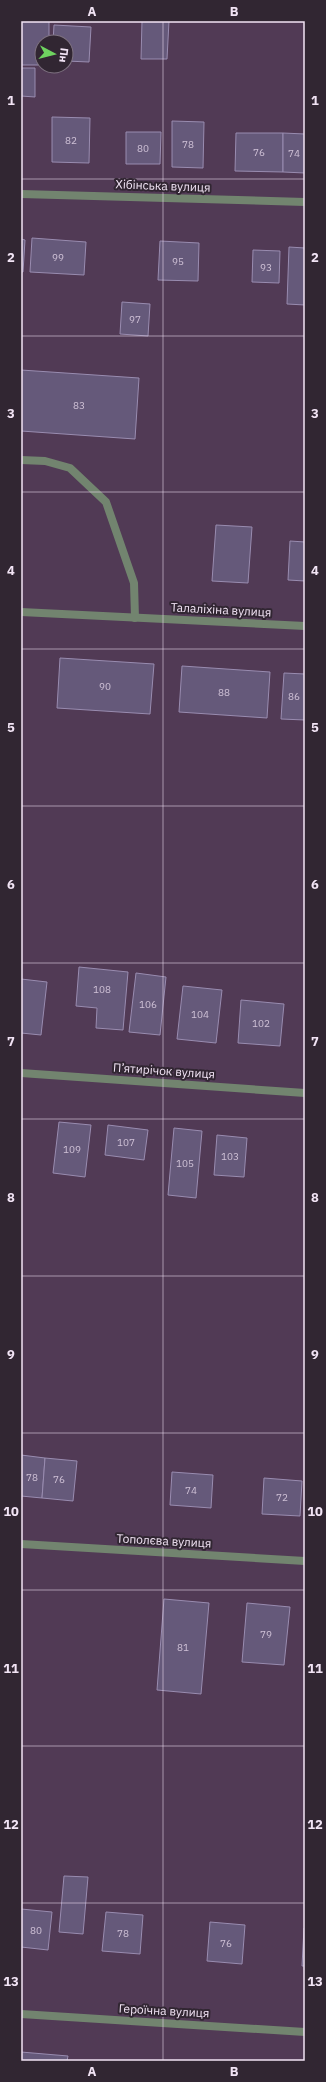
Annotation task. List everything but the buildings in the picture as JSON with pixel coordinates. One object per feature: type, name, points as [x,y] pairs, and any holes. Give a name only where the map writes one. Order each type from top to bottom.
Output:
[{"type":"street","name":"Хібінська вулиця","points":[[21,194],[305,202]]},
{"type":"street","points":[[21,460],[45,461],[70,468],[106,502],[134,583],[135,618]]},
{"type":"street","name":"Талаліхіна вулиця","points":[[21,612],[305,626]]},
{"type":"street","name":"П’ятирічок вулиця","points":[[21,1073],[305,1093]]},
{"type":"street","name":"Тополєва вулиця","points":[[21,1544],[305,1561]]},
{"type":"street","name":"Героїчна вулиця","points":[[21,2014],[305,2032]]}]
